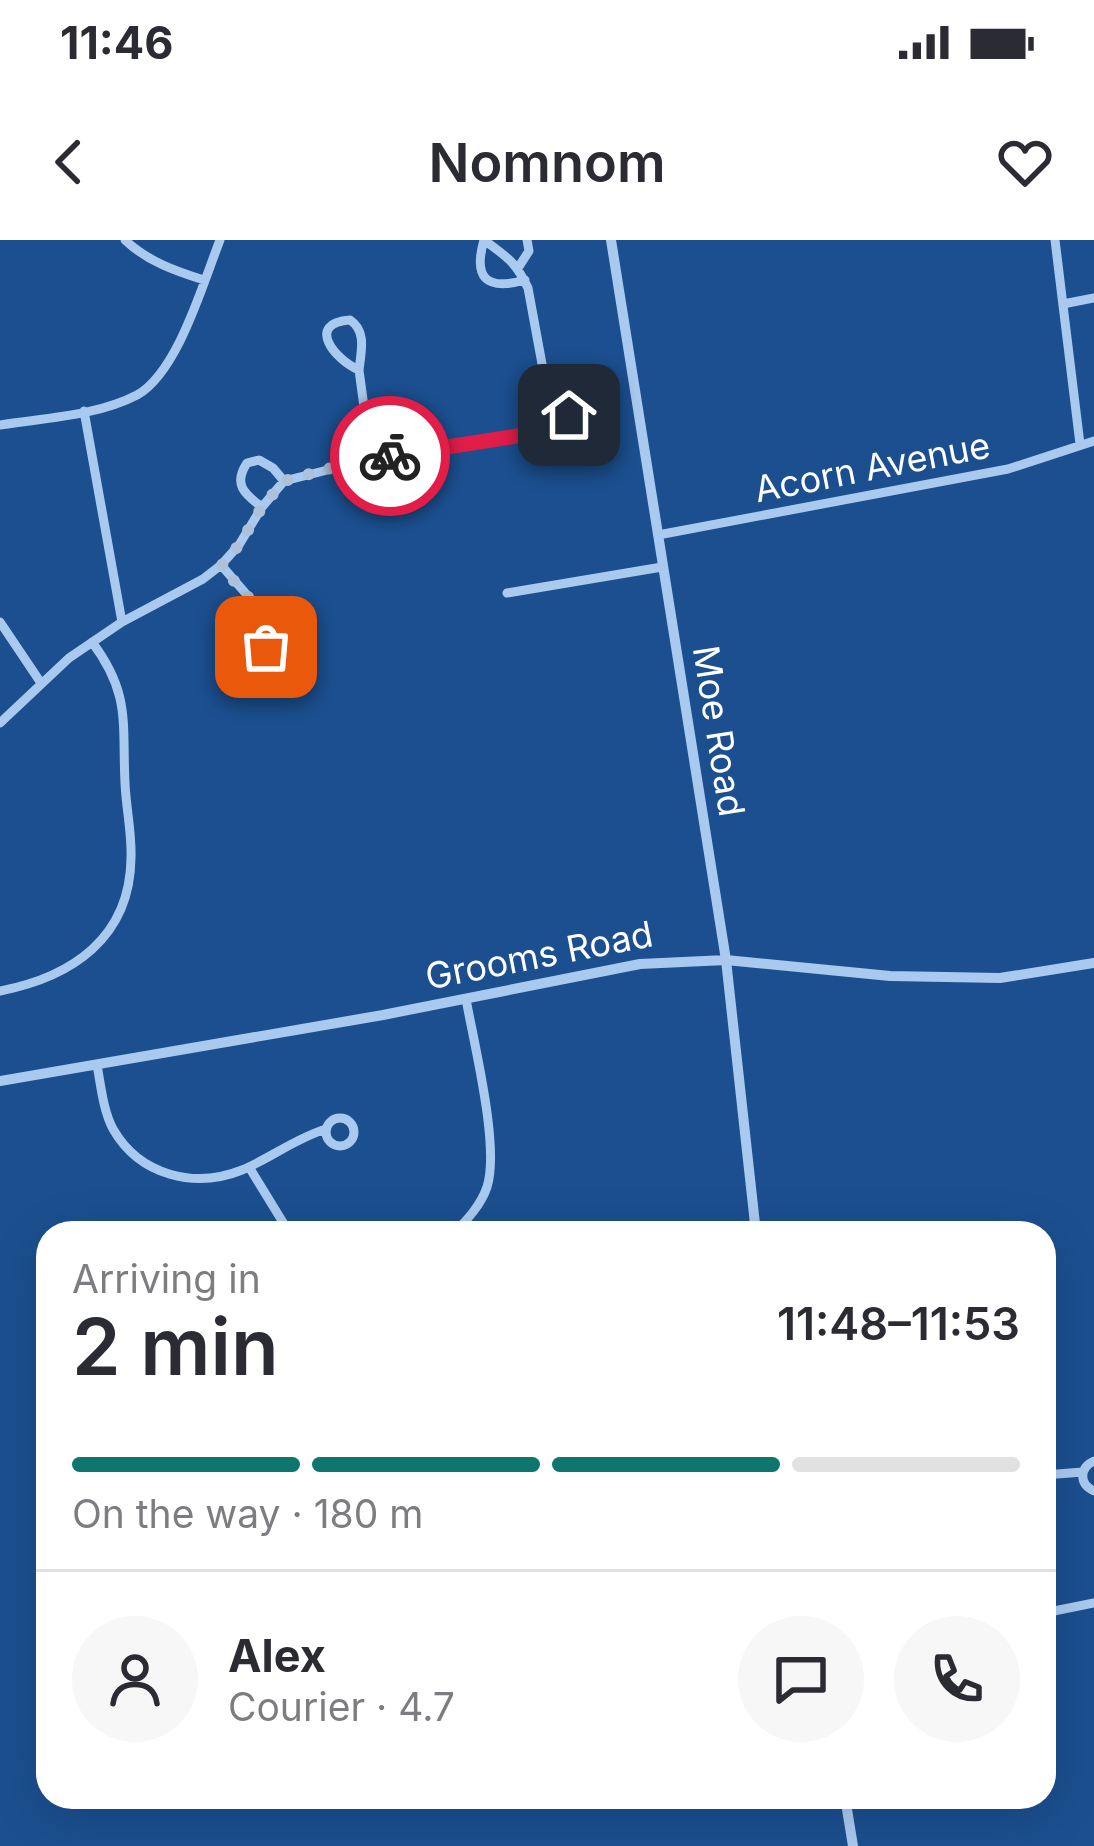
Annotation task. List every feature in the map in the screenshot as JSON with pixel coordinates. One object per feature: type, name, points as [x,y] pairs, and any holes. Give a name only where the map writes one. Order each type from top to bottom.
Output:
[{"type":"street","points":[[125,240],[158,263],[204,280]]},
{"type":"street","points":[[0,425],[84,411],[138,394],[164,371],[175,353],[220,240]]},
{"type":"street","points":[[0,723],[69,658],[221,566],[284,481],[530,431],[541,419],[547,399],[525,280],[518,268],[484,240],[479,262],[486,280],[496,285],[525,280]]},
{"type":"street","points":[[518,268],[529,250],[527,240]]},
{"type":"street","name":"Moe Road","points":[[611,240],[726,960],[755,1221]]},
{"type":"street","points":[[1055,240],[1080,444]]},
{"type":"street","points":[[1063,304],[1094,298]]},
{"type":"street","points":[[359,370],[345,364],[329,346],[327,334],[335,322],[350,320],[358,326],[362,340],[359,370],[371,460]]},
{"type":"street","points":[[530,431],[544,438],[556,437],[568,428],[569,415],[547,399]]},
{"type":"street","points":[[84,411],[122,622]]},
{"type":"street","name":"Acorn Avenue","points":[[658,535],[1008,469],[1094,441]]},
{"type":"street","points":[[262,507],[240,486],[240,473],[247,463],[259,460],[284,481]]},
{"type":"street","points":[[221,566],[261,610],[265,624]]},
{"type":"street","points":[[507,593],[662,567]]},
{"type":"street","points":[[0,622],[41,683]]},
{"type":"street","points":[[0,991],[63,972],[87,956],[104,939],[124,902],[132,855],[124,707],[116,680],[92,642]]},
{"type":"street","name":"Grooms Road","points":[[0,1081],[640,964],[726,960],[890,976],[1000,978],[1094,963]]},
{"type":"street","points":[[464,1221],[488,1186],[491,1163],[466,999]]},
{"type":"street","points":[[97,1065],[111,1126],[149,1165],[178,1178],[204,1180],[248,1167],[326,1129]]},
{"type":"street","points":[[248,1167],[282,1221]]},
{"type":"street","points":[[1094,1461],[1083,1472],[1084,1484],[1094,1491]]},
{"type":"street","points":[[1056,1474],[1083,1472]]},
{"type":"street","points":[[1056,1611],[1094,1604]]},
{"type":"street","points":[[847,1809],[853,1846]]},
{"type":"way so far","points":[[266,647],[256,638],[257,629],[265,624],[263,614],[221,566],[284,481],[390,456]]},
{"type":"route","points":[[390,456],[530,431],[544,438],[556,437],[568,428],[569,415]]}]
